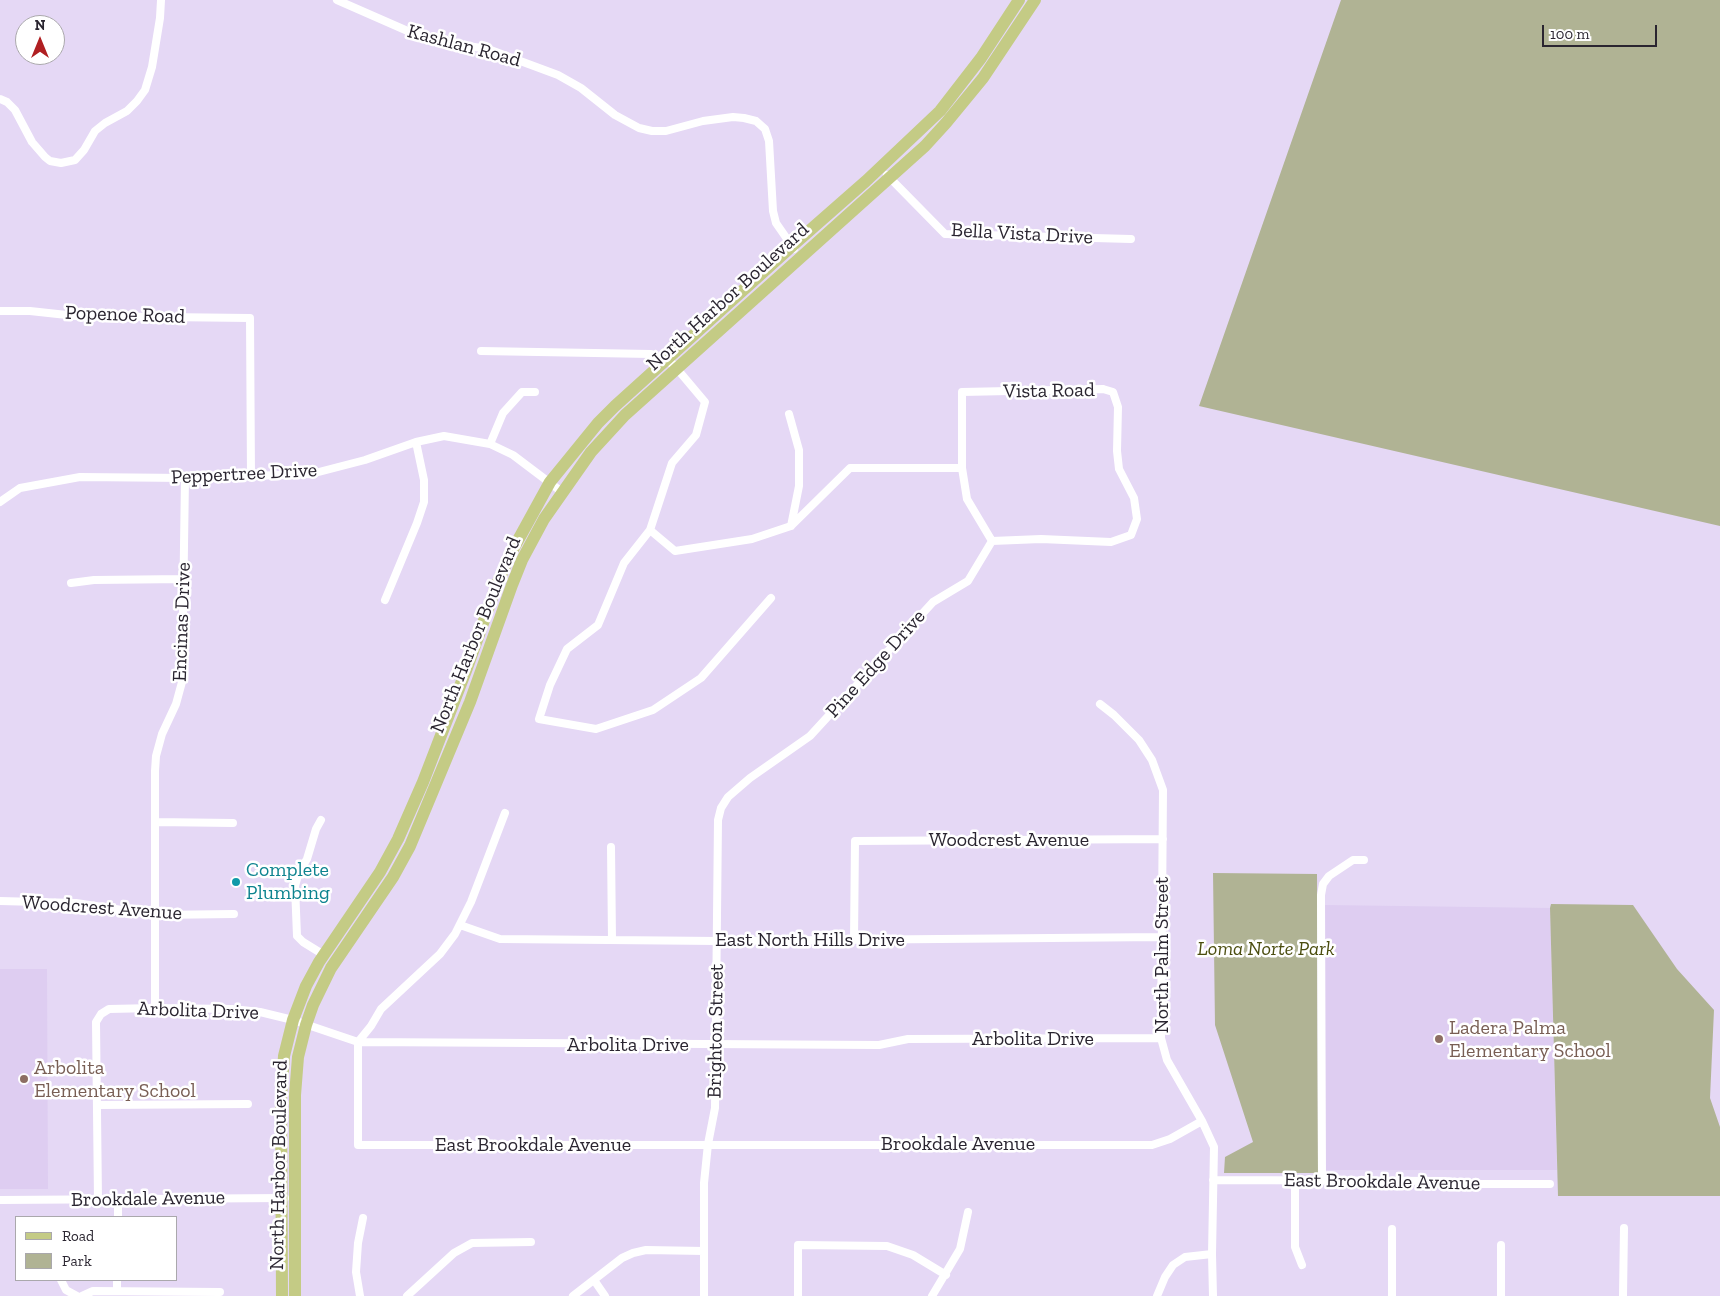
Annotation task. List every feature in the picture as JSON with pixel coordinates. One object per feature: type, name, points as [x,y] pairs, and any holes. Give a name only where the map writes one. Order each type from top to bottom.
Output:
[{"type":"main road","name":"North Harbor Boulevard","points":[[295,1296],[295,1095],[298,1057],[306,1025],[319,990],[330,968],[393,877],[410,846],[470,702],[522,560],[544,519],[591,452],[672,364],[792,246],[917,134],[950,99],[981,58],[1018,0]]},
{"type":"main road","name":"North Harbor Boulevard","points":[[282,1296],[281,1097],[284,1056],[293,1020],[306,986],[324,955],[380,872],[398,839],[467,668],[497,584],[550,482],[598,423],[801,257],[924,146],[968,97],[1035,0]]},
{"type":"street","points":[[0,99],[7,102],[15,110],[32,142],[44,157],[61,164],[76,160],[95,131],[104,123],[127,111],[145,90],[152,67],[161,0]]},
{"type":"street","name":"Kashlan Road","points":[[337,0],[419,36],[440,42],[488,49],[558,74],[581,88],[615,115],[639,128],[652,131],[666,131],[703,121],[733,117],[756,122],[765,129],[769,141],[774,217],[778,228],[801,257]]},
{"type":"street","name":"Bella Vista Drive","points":[[880,168],[946,234],[1131,239]]},
{"type":"street","name":"Popenoe Road","points":[[0,311],[30,311],[76,316],[250,318],[251,477]]},
{"type":"street","points":[[482,351],[652,354],[672,364],[705,402],[696,435],[672,464],[650,530],[624,563],[598,625],[567,648],[550,685],[539,719],[596,729],[653,710],[701,678],[770,598]]},
{"type":"street","name":"Vista Road","points":[[1103,390],[1113,392],[1118,407],[1116,451],[1119,469],[1134,498],[1137,519],[1131,535],[1111,542],[1041,539],[992,541],[967,499],[962,468],[962,392],[1103,390]]},
{"type":"street","points":[[490,444],[503,413],[522,392],[534,392]]},
{"type":"street","points":[[789,414],[799,450],[799,486],[791,526]]},
{"type":"street","name":"Peppertree Drive","points":[[0,502],[20,488],[80,477],[184,478],[311,474],[365,460],[416,442],[444,436],[490,444],[513,455],[562,492]]},
{"type":"street","points":[[385,600],[424,502],[424,480],[416,442]]},
{"type":"street","points":[[650,530],[676,551],[752,539],[791,526],[850,468],[962,468]]},
{"type":"street","name":"Encinas Drive","points":[[155,1008],[156,756],[162,734],[176,704],[182,682],[184,478]]},
{"type":"street","name":"Pine Edge Drive","points":[[750,778],[810,736],[933,602],[968,581],[992,541]]},
{"type":"street","points":[[71,583],[94,580],[184,579]]},
{"type":"street","name":"North Palm Street","points":[[1100,704],[1139,740],[1152,760],[1163,790],[1161,1038],[1167,1060],[1202,1121],[1214,1147],[1213,1296]]},
{"type":"street","name":"Brighton Street","points":[[704,1296],[704,1183],[708,1144],[715,1108],[718,820],[721,808],[728,797],[750,778]]},
{"type":"street","points":[[358,1042],[371,1026],[381,1009],[440,954],[460,925],[471,902],[505,813]]},
{"type":"street","points":[[321,820],[316,829],[307,859],[295,882],[295,904],[297,936],[302,942],[324,955]]},
{"type":"street","points":[[155,822],[233,822]]},
{"type":"street","name":"Woodcrest Avenue","points":[[854,940],[855,841],[1163,839]]},
{"type":"street","points":[[611,847],[612,940]]},
{"type":"street","points":[[1322,1180],[1321,895],[1323,884],[1329,876],[1353,860],[1364,860]]},
{"type":"street","name":"Woodcrest Avenue","points":[[0,901],[76,903],[155,915],[234,914]]},
{"type":"street","name":"East North Hills Drive","points":[[460,925],[500,939],[717,941],[1162,937]]},
{"type":"street","name":"Arbolita Drive","points":[[97,1105],[96,1022],[101,1014],[109,1009],[232,1009],[260,1012],[293,1020],[358,1042],[879,1045],[908,1039],[1161,1038]]},
{"type":"street","name":"East Brookdale Avenue","points":[[358,1042],[358,1145],[708,1144]]},
{"type":"street","points":[[98,1200],[97,1105],[248,1104]]},
{"type":"street","name":"Brookdale Avenue","points":[[708,1144],[1152,1145],[1170,1139],[1202,1121]]},
{"type":"street","name":"East Brookdale Avenue","points":[[1213,1180],[1444,1181],[1475,1184],[1550,1184]]},
{"type":"street","points":[[1295,1180],[1295,1247],[1302,1264]]},
{"type":"street","name":"Brookdale Avenue","points":[[0,1200],[295,1197]]},
{"type":"street","points":[[118,1200],[118,1216]]},
{"type":"street","points":[[932,1296],[960,1249],[968,1212]]},
{"type":"street","points":[[360,1296],[356,1272],[358,1243],[363,1218]]},
{"type":"street","points":[[1623,1296],[1624,1228]]},
{"type":"street","points":[[1392,1229],[1392,1296]]},
{"type":"street","points":[[407,1296],[454,1253],[472,1244],[531,1242]]},
{"type":"street","points":[[1501,1244],[1501,1296]]},
{"type":"street","points":[[798,1296],[798,1245],[887,1246],[913,1255],[946,1275]]},
{"type":"street","points":[[573,1296],[622,1258],[633,1252],[646,1250],[704,1251]]},
{"type":"street","points":[[1157,1296],[1165,1277],[1173,1265],[1185,1257],[1212,1254]]},
{"type":"street","points":[[594,1280],[605,1296]]},
{"type":"street","points":[[62,1281],[66,1290],[77,1296]]},
{"type":"street","points":[[117,1281],[117,1291]]},
{"type":"street","points":[[82,1296],[94,1291],[220,1292]]},
{"type":"shaded area","name":"Ladera Palma Elementary School","points":[[1325,905],[1550,908],[1557,1170],[1325,1170]]},
{"type":"shaded area","name":"Arbolita Elementary School","points":[[0,969],[47,969],[48,1189],[0,1189]]},
{"type":"green space","points":[[1341,0],[1720,0],[1720,526],[1199,406]]},
{"type":"green space","name":"Loma Norte Park","points":[[1213,873],[1317,874],[1318,1173],[1224,1173],[1225,1157],[1253,1142],[1215,1025]]},
{"type":"green space","points":[[1551,904],[1633,905],[1677,969],[1714,1010],[1710,1098],[1720,1127],[1720,1196],[1558,1196]]},
{"type":"place","name":"Complete Plumbing","points":[[236,882]]},
{"type":"place","name":"Ladera Palma Elementary School","points":[[1439,1039]]},
{"type":"place","name":"Arbolita Elementary School","points":[[24,1079]]}]
